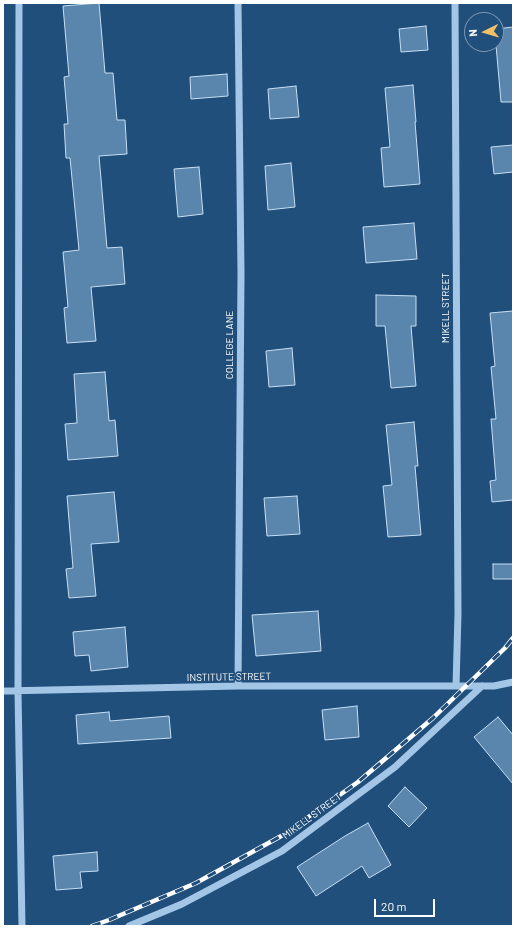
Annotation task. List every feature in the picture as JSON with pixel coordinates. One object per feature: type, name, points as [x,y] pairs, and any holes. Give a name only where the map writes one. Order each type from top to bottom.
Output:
[{"type":"street","points":[[19,3],[18,691],[22,926]]},
{"type":"street","name":"COLLEGE LANE","points":[[238,3],[241,274],[238,686]]},
{"type":"street","name":"MIKELL STREET","points":[[455,3],[458,614],[456,686]]},
{"type":"street","name":"INSTITUTE STREET","points":[[3,691],[238,686],[494,686],[513,682]]},
{"type":"street","name":"MIKELL STREET","points":[[129,926],[182,904],[282,851],[395,767],[482,686]]},
{"type":"building","points":[[99,3],[105,73],[113,73],[117,120],[125,120],[127,154],[99,156],[107,248],[122,247],[125,284],[91,287],[96,341],[67,343],[64,308],[68,307],[63,252],[79,250],[70,158],[66,158],[64,124],[68,124],[64,77],[69,76],[63,6]]},
{"type":"building","points":[[426,26],[428,50],[401,52],[399,29]]},
{"type":"building","points":[[513,27],[513,102],[501,102],[497,52],[504,52],[504,28]]},
{"type":"building","points":[[227,74],[228,96],[191,99],[190,77]]},
{"type":"building","points":[[413,85],[420,184],[384,187],[381,148],[390,147],[385,88]]},
{"type":"building","points":[[296,86],[299,117],[270,119],[268,89]]},
{"type":"building","points":[[513,145],[513,172],[494,174],[491,147]]},
{"type":"building","points":[[291,163],[295,207],[268,210],[265,166]]},
{"type":"building","points":[[199,167],[203,214],[178,217],[174,169]]},
{"type":"building","points":[[414,223],[417,259],[366,263],[363,227]]},
{"type":"building","points":[[376,295],[416,296],[416,326],[411,326],[416,386],[391,388],[385,326],[376,326]]},
{"type":"building","points":[[513,311],[513,500],[492,502],[490,481],[496,480],[491,419],[496,419],[491,367],[495,366],[490,313]]},
{"type":"building","points":[[292,348],[295,385],[269,387],[266,351]]},
{"type":"building","points":[[105,372],[109,421],[115,420],[118,456],[68,460],[65,424],[77,423],[74,374]]},
{"type":"building","points":[[414,422],[418,466],[415,466],[421,535],[388,537],[383,486],[392,485],[386,425]]},
{"type":"building","points":[[114,492],[119,542],[91,544],[96,596],[69,598],[66,569],[73,568],[67,496]]},
{"type":"building","points":[[297,496],[300,534],[267,536],[264,498]]},
{"type":"building","points":[[493,564],[513,564],[513,579],[493,579]]},
{"type":"building","points":[[318,611],[321,651],[256,656],[252,615]]},
{"type":"building","points":[[125,627],[128,667],[91,671],[89,655],[75,656],[73,632]]},
{"type":"building","points":[[357,706],[359,737],[325,740],[322,710]]},
{"type":"building","points":[[109,712],[110,721],[169,716],[171,738],[78,744],[76,715]]},
{"type":"building","points":[[498,717],[513,735],[513,784],[474,737]]},
{"type":"building","points":[[405,787],[427,808],[409,827],[388,806]]},
{"type":"building","points":[[368,823],[391,865],[369,878],[362,866],[316,896],[297,867]]},
{"type":"building","points":[[97,852],[98,871],[80,872],[82,888],[56,890],[53,856]]},
{"type":"railway","points":[[92,926],[196,883],[283,835],[358,782],[433,718],[505,648],[513,638]]}]
